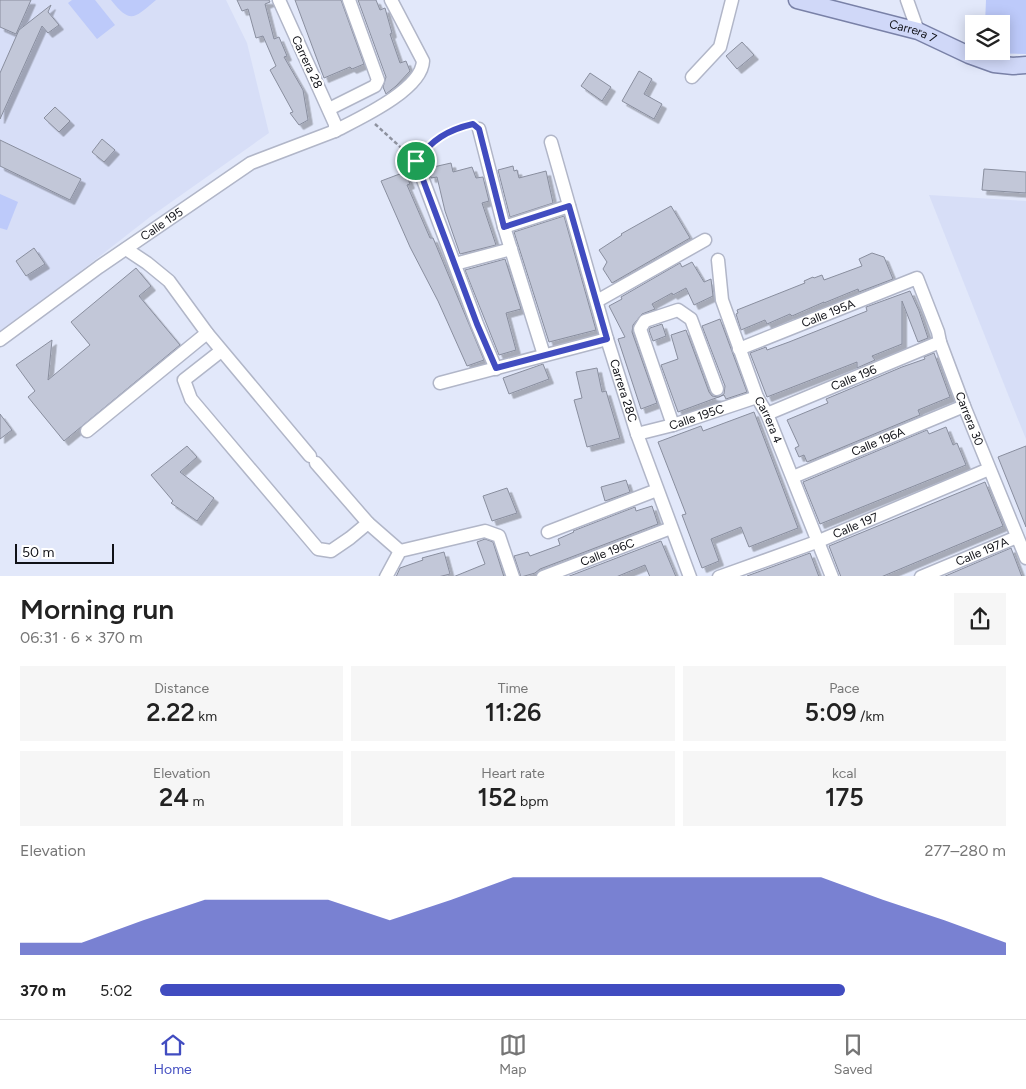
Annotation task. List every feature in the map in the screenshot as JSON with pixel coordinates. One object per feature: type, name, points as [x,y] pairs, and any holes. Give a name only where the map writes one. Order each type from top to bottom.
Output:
[{"type":"main road","name":"Carrera 7","points":[[798,0],[918,31],[969,55],[994,64],[1026,65]]},
{"type":"street","name":"Carrera 28","points":[[279,0],[329,110],[335,128]]},
{"type":"street","points":[[329,110],[374,86],[378,80],[349,0]]},
{"type":"street","name":"Calle 195","points":[[0,340],[251,162],[365,115],[384,105],[416,79],[422,68],[423,61],[391,0]]},
{"type":"street","points":[[692,78],[720,48],[732,0]]},
{"type":"street","points":[[907,0],[918,31]]},
{"type":"street","points":[[479,129],[504,227],[544,356]]},
{"type":"street","name":"Carrera 28C","points":[[551,142],[607,339],[637,434],[690,576]]},
{"type":"street","points":[[416,161],[496,368]]},
{"type":"street","points":[[504,227],[569,206]]},
{"type":"street","points":[[597,301],[705,240]]},
{"type":"street","points":[[126,249],[169,281],[221,351],[313,459],[368,523],[400,551]]},
{"type":"street","points":[[455,264],[511,249]]},
{"type":"street","name":"Carrera 4","points":[[718,260],[722,300],[739,349],[757,397],[767,414],[832,576]]},
{"type":"street","name":"Calle 195A","points":[[739,349],[917,278]]},
{"type":"street","name":"Carrera 30","points":[[917,278],[964,406],[1026,558]]},
{"type":"street","points":[[673,425],[640,329],[645,321],[678,310],[691,319],[717,389]]},
{"type":"street","points":[[87,431],[207,333]]},
{"type":"street","points":[[440,383],[607,339]]},
{"type":"street","name":"Calle 196","points":[[767,414],[940,342]]},
{"type":"street","points":[[221,351],[184,380],[191,399],[318,549],[331,551],[368,523]]},
{"type":"street","name":"Calle 195C","points":[[637,434],[673,425],[757,397]]},
{"type":"street","name":"Calle 196A","points":[[793,477],[964,406]]},
{"type":"street","name":"Calle 197","points":[[719,576],[819,542],[989,469]]},
{"type":"street","points":[[548,532],[657,490]]},
{"type":"street","name":"Calle 196C","points":[[543,576],[671,528]]},
{"type":"street","points":[[386,576],[400,551],[485,532],[499,536],[513,576]]},
{"type":"street","name":"Calle 197A","points":[[921,576],[1016,537]]},
{"type":"path","points":[[365,115],[416,161],[428,145],[457,128],[473,124],[479,129]]},
{"type":"shaded area","points":[[0,0],[226,0],[247,43],[269,133],[150,217],[0,334]]},
{"type":"shaded area","points":[[72,0],[95,0],[115,25],[97,39],[68,3]]},
{"type":"shaded area","points":[[111,0],[156,0],[137,15],[128,16]]},
{"type":"shaded area","points":[[986,0],[1026,0],[1026,54],[1010,54],[1010,15],[985,15]]},
{"type":"shaded area","points":[[0,194],[18,202],[7,230],[0,228]]},
{"type":"shaded area","points":[[929,195],[1026,201],[1026,439],[1013,407]]},
{"type":"building","points":[[0,0],[31,0],[16,34],[0,27]]},
{"type":"building","points":[[237,0],[269,0],[270,2],[265,4],[274,39],[279,37],[287,56],[284,57],[303,90],[308,120],[299,125],[290,113],[293,112],[270,70],[276,66],[263,36],[256,38],[248,9],[242,11]]},
{"type":"building","points":[[295,0],[341,0],[364,64],[352,69],[350,67],[324,78]]},
{"type":"building","points":[[358,0],[376,0],[380,10],[385,8],[392,33],[390,34],[400,63],[406,61],[410,71],[386,94],[383,87],[386,77]]},
{"type":"building","points":[[51,5],[48,12],[59,25],[48,33],[42,26],[0,119],[0,73],[19,30]]},
{"type":"building","points":[[742,42],[754,55],[737,69],[726,56]]},
{"type":"building","points":[[639,71],[652,79],[644,94],[662,104],[654,119],[622,101]]},
{"type":"building","points":[[590,73],[611,87],[602,101],[581,86]]},
{"type":"building","points":[[55,107],[70,121],[59,132],[44,118]]},
{"type":"building","points":[[102,139],[115,150],[104,162],[92,152]]},
{"type":"building","points":[[0,140],[81,179],[70,200],[0,166]]},
{"type":"building","points":[[451,163],[453,172],[472,167],[476,178],[483,177],[489,201],[482,203],[496,245],[460,254],[445,211],[437,177],[431,178],[429,168]]},
{"type":"building","points":[[513,166],[514,171],[517,170],[519,178],[546,171],[553,203],[510,217],[498,170]]},
{"type":"building","points":[[984,169],[1026,172],[1026,193],[982,190]]},
{"type":"building","points":[[405,172],[410,184],[407,185],[430,238],[433,238],[484,360],[467,366],[438,301],[410,247],[381,181]]},
{"type":"building","points":[[671,206],[690,238],[612,283],[603,269],[607,262],[599,250],[621,234]]},
{"type":"building","points":[[564,216],[596,330],[549,342],[514,232]]},
{"type":"building","points":[[34,248],[45,264],[26,276],[16,261]]},
{"type":"building","points":[[872,253],[884,257],[893,279],[859,292],[858,289],[792,316],[790,314],[767,324],[765,320],[741,330],[736,314],[738,313],[737,310],[805,283],[804,281],[813,277],[822,275],[824,280],[862,266],[859,259]]},
{"type":"building","points":[[505,259],[521,309],[506,313],[516,350],[499,355],[465,270]]},
{"type":"building","points":[[692,262],[704,282],[711,279],[713,296],[694,305],[686,288],[673,295],[672,293],[652,304],[655,309],[642,314],[633,325],[632,332],[657,403],[641,409],[618,339],[625,337],[609,306],[680,263],[682,267]]},
{"type":"building","points":[[136,268],[151,286],[139,296],[180,345],[64,441],[28,397],[35,391],[16,365],[52,340],[48,380],[90,345],[71,322]]},
{"type":"building","points":[[910,291],[928,338],[918,342],[902,301],[902,344],[872,356],[875,360],[857,368],[857,362],[767,397],[750,353],[766,347],[767,350],[789,342],[867,311],[866,307]]},
{"type":"building","points":[[720,319],[747,392],[726,399],[724,395],[720,397],[724,394],[725,386],[702,326]]},
{"type":"building","points":[[662,324],[666,336],[653,341],[650,328]]},
{"type":"building","points":[[686,330],[709,392],[712,396],[719,397],[678,412],[661,365],[678,359],[671,335]]},
{"type":"building","points":[[934,353],[950,397],[918,410],[920,415],[807,462],[804,455],[799,457],[795,448],[799,446],[787,420],[828,403],[826,399],[925,359],[924,357]]},
{"type":"building","points":[[543,364],[549,379],[509,394],[503,378]]},
{"type":"building","points":[[597,368],[602,392],[606,391],[620,438],[587,447],[574,400],[582,398],[576,372]]},
{"type":"building","points":[[754,412],[798,528],[749,547],[741,527],[711,539],[719,561],[702,568],[682,515],[686,514],[658,442],[701,426],[703,431]]},
{"type":"building","points":[[0,414],[12,430],[0,439]]},
{"type":"building","points":[[946,427],[953,445],[957,443],[966,465],[820,524],[803,482],[927,430],[929,434]]},
{"type":"building","points":[[187,446],[197,457],[180,472],[214,498],[197,521],[171,503],[173,501],[151,475]]},
{"type":"building","points":[[1026,446],[1026,527],[998,457]]},
{"type":"building","points":[[626,480],[630,492],[605,501],[601,487]]},
{"type":"building","points":[[985,482],[1003,526],[883,576],[841,576],[829,546]]},
{"type":"building","points":[[507,488],[517,513],[492,521],[483,496]]},
{"type":"building","points":[[652,506],[658,524],[540,569],[535,573],[521,576],[514,556],[528,552],[530,556],[560,545],[558,539],[573,531],[635,507],[636,511]]},
{"type":"building","points":[[485,539],[493,542],[504,576],[455,576],[485,564],[477,542]]},
{"type":"building","points":[[661,541],[676,576],[650,576],[645,565],[618,576],[570,576]]},
{"type":"building","points":[[1011,548],[1022,576],[945,576]]},
{"type":"building","points":[[444,552],[450,574],[442,576],[396,576],[400,568],[423,560],[422,558]]},
{"type":"building","points":[[810,553],[819,576],[747,576]]},
{"type":"route","points":[[473,124],[479,129],[504,227],[569,206],[607,339],[496,368],[477,324],[416,161],[428,145],[457,128],[473,124]]}]
